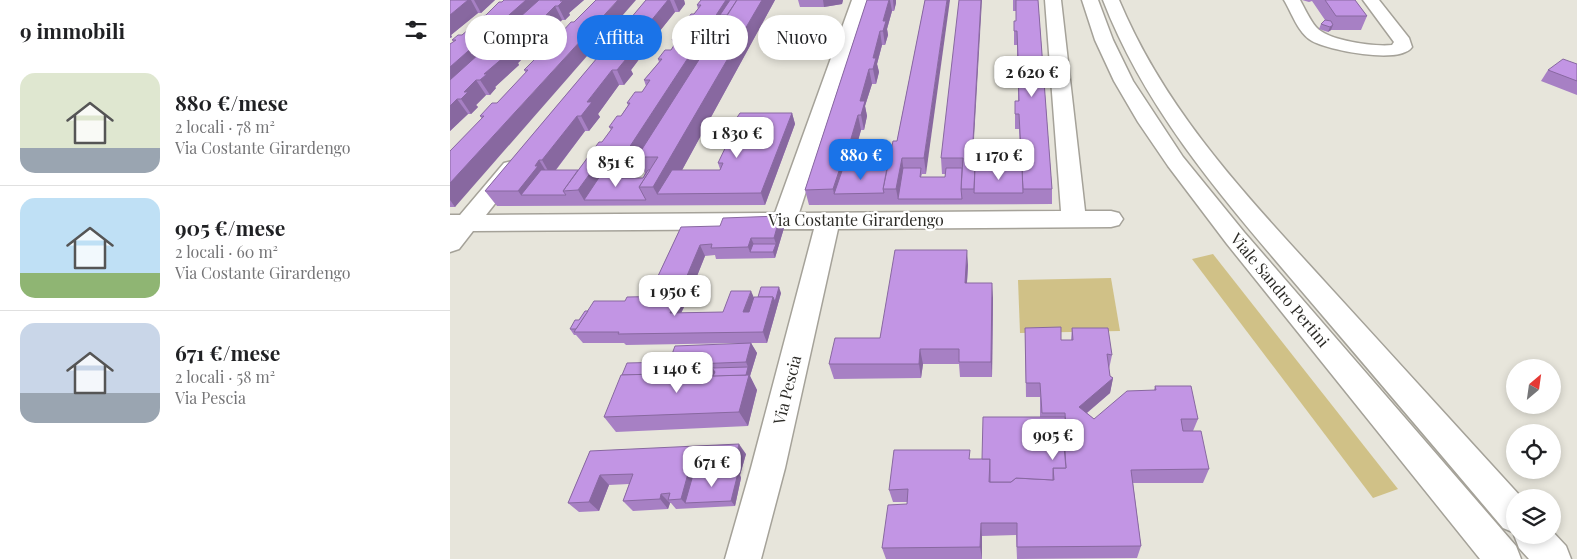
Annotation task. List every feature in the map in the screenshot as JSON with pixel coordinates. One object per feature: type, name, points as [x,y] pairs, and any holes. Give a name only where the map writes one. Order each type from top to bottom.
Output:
[{"type":"street","points":[[784,221],[860,0]]},
{"type":"street","points":[[1053,0],[1074,220]]},
{"type":"street","name":"Viale Sandro Pertini","points":[[1090,0],[1104,41],[1124,80],[1181,167],[1246,250],[1503,559]]},
{"type":"street","name":"Viale Sandro Pertini","points":[[1111,0],[1120,26],[1137,61],[1160,101],[1194,147],[1230,192],[1506,506]]},
{"type":"street","points":[[1292,0],[1310,31],[1319,38],[1385,52],[1398,50],[1403,47],[1403,42],[1371,0]]},
{"type":"street","points":[[450,243],[458,223],[522,156]]},
{"type":"street","name":"Via Costante Girardengo","points":[[458,223],[1111,219]]},
{"type":"street","name":"Via Pescia","points":[[743,559],[768,468],[828,220]]},
{"type":"street","points":[[1540,544],[1553,559]]},
{"type":"shaded area","points":[[1213,254],[1398,489],[1373,498],[1192,259]]},
{"type":"shaded area","points":[[1111,278],[1120,331],[1020,333],[1018,280]]},
{"type":"building","points":[[450,0],[468,0],[450,15]]},
{"type":"building","points":[[504,0],[526,0],[509,15],[486,15],[499,2]]},
{"type":"building","points":[[539,0],[563,1],[546,15],[522,15]]},
{"type":"building","points":[[596,0],[618,0],[604,15],[581,15]]},
{"type":"building","points":[[646,0],[668,0],[656,15],[633,15]]},
{"type":"building","points":[[701,0],[726,0],[716,15],[690,15],[694,14],[701,5],[697,5]]},
{"type":"building","points":[[730,0],[737,0],[727,15],[720,15]]},
{"type":"building","points":[[737,0],[762,0],[748,24],[748,15],[727,15]]},
{"type":"building","points":[[867,0],[889,0],[883,21],[886,21],[883,31],[880,31],[873,58],[876,58],[873,69],[869,69],[860,101],[865,101],[861,115],[858,115],[845,159],[843,159],[833,189],[805,190]]},
{"type":"building","points":[[925,0],[947,0],[924,158],[902,158],[896,189],[883,189],[893,141],[897,141]]},
{"type":"building","points":[[959,0],[981,0],[973,141],[976,141],[974,189],[961,189],[963,158],[941,158]]},
{"type":"building","points":[[1016,0],[1038,0],[1052,189],[1023,189],[1019,114],[1015,114],[1015,101],[1019,101],[1018,69],[1015,69],[1014,58],[1018,57],[1017,31],[1014,31]]},
{"type":"building","points":[[1325,0],[1355,0],[1367,16],[1336,16]]},
{"type":"building","points":[[577,19],[577,45],[567,56],[567,26],[571,22]]},
{"type":"building","points":[[1325,20],[1331,21],[1333,25],[1330,27],[1321,24]]},
{"type":"building","points":[[465,32],[465,54],[450,67],[450,44],[456,40],[452,40],[458,35]]},
{"type":"building","points":[[672,48],[672,60],[687,60],[621,160],[599,161],[578,190],[563,191],[599,142],[602,142],[613,127],[609,127],[617,116],[621,116],[635,92],[642,92],[650,80],[644,80],[662,60],[662,54],[665,50]]},
{"type":"building","points":[[1563,59],[1577,64],[1577,81],[1548,70]]},
{"type":"building","points":[[472,60],[500,60],[480,80],[476,80],[464,92],[468,92],[461,99],[457,99],[450,106],[450,80]]},
{"type":"building","points":[[534,60],[563,60],[450,183],[450,151],[484,116],[480,116],[492,103],[497,103],[528,70],[524,70]]},
{"type":"building","points":[[595,60],[625,60],[617,70],[612,70],[587,102],[592,102],[581,116],[577,116],[542,160],[539,160],[535,166],[538,166],[518,191],[485,191]]},
{"type":"building","points":[[699,60],[727,60],[653,187],[639,187],[658,157],[637,157]]},
{"type":"building","points":[[740,113],[792,113],[761,193],[657,194],[672,170],[720,170],[723,163],[718,163],[739,119],[736,119]]},
{"type":"building","points":[[843,168],[887,168],[884,193],[834,194]]},
{"type":"building","points":[[903,168],[921,168],[920,177],[945,177],[946,168],[962,168],[962,199],[898,199]]},
{"type":"building","points":[[975,168],[1022,168],[1023,193],[974,193]]},
{"type":"building","points":[[541,170],[578,170],[563,191],[566,195],[521,195]]},
{"type":"building","points":[[604,170],[621,170],[616,178],[643,178],[648,170],[650,170],[639,187],[646,200],[584,200]]},
{"type":"building","points":[[780,216],[774,238],[751,238],[748,247],[711,248],[712,244],[700,245],[681,290],[651,291],[681,227],[720,226],[723,218]]},
{"type":"building","points":[[753,244],[776,244],[773,252],[750,252]]},
{"type":"building","points":[[895,250],[967,250],[965,283],[992,283],[991,362],[959,362],[959,349],[920,349],[919,364],[829,364],[835,338],[880,338]]},
{"type":"building","points":[[761,287],[779,287],[775,302],[773,297],[758,297]]},
{"type":"building","points":[[731,291],[751,291],[743,312],[749,312],[754,297],[773,297],[763,332],[618,334],[619,332],[574,332],[594,301],[625,301],[627,297],[677,296],[670,313],[723,312]]},
{"type":"building","points":[[585,311],[588,311],[576,329],[570,329],[575,320],[579,320]]},
{"type":"building","points":[[1061,327],[1061,340],[1073,340],[1072,328],[1108,328],[1112,355],[1107,354],[1110,376],[1113,378],[1079,407],[1094,419],[1127,391],[1156,390],[1155,386],[1191,386],[1198,419],[1181,419],[1183,431],[1201,431],[1209,469],[1131,470],[1141,546],[1017,547],[1017,523],[981,523],[980,547],[882,548],[888,505],[907,504],[908,489],[889,490],[894,450],[970,450],[969,459],[990,459],[989,482],[1011,482],[1016,478],[1054,480],[1053,468],[1066,468],[1065,413],[1042,413],[1040,383],[1026,383],[1025,328]]},
{"type":"building","points":[[751,343],[746,362],[668,365],[675,346]]},
{"type":"building","points":[[669,362],[668,365],[671,370],[692,369],[691,373],[622,375],[627,363]]},
{"type":"building","points":[[694,363],[709,363],[704,376],[749,375],[739,412],[604,417],[621,375],[691,373]]},
{"type":"building","points":[[748,367],[746,375],[713,376],[715,372],[712,368]]},
{"type":"building","points":[[983,417],[1065,417],[1066,431],[1063,437],[1066,468],[1053,468],[1053,480],[1016,478],[1011,482],[990,482],[990,459],[982,459]]},
{"type":"building","points":[[739,444],[733,468],[689,470],[681,499],[668,500],[670,493],[661,494],[660,499],[623,501],[633,474],[600,475],[589,502],[568,503],[590,451]]},
{"type":"building","points":[[738,473],[731,501],[685,503],[693,475]]}]
